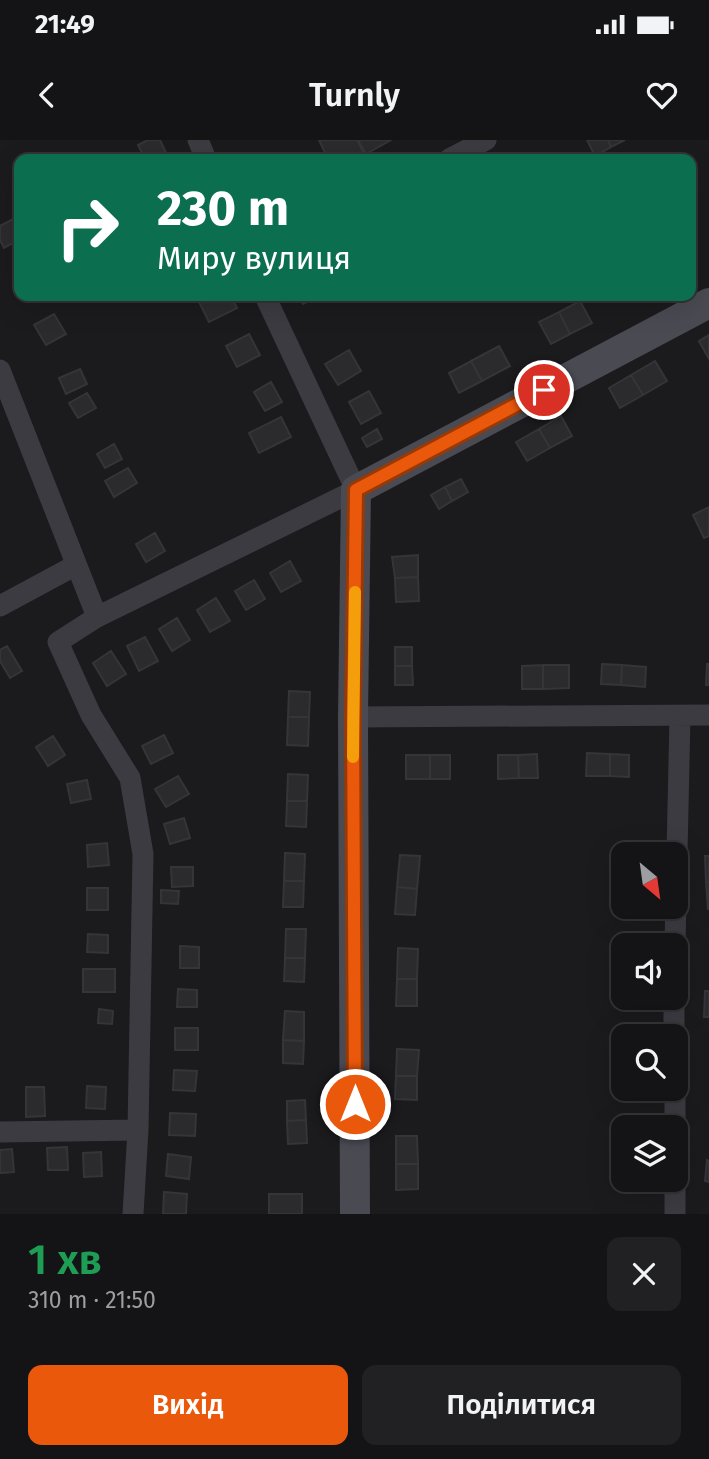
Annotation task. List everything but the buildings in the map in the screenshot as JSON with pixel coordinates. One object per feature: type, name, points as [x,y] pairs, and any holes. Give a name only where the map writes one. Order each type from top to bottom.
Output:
[{"type":"main road","points":[[355,1214],[353,717],[356,490],[709,303]]},
{"type":"street","points":[[458,154],[485,140]]},
{"type":"street","points":[[133,1214],[138,1130],[143,854],[130,778],[91,715],[58,642],[97,617],[356,490],[267,301]]},
{"type":"street","points":[[0,370],[97,617]]},
{"type":"street","points":[[0,606],[76,565]]},
{"type":"street","points":[[353,717],[709,715]]},
{"type":"street","points":[[675,933],[680,716]]},
{"type":"street","points":[[0,1132],[138,1130]]},
{"type":"street","points":[[675,1192],[675,1214]]},
{"type":"slow traffic","points":[[353,757],[355,592]]},
{"type":"route","points":[[355,1104],[353,717],[356,490],[544,390]]}]
